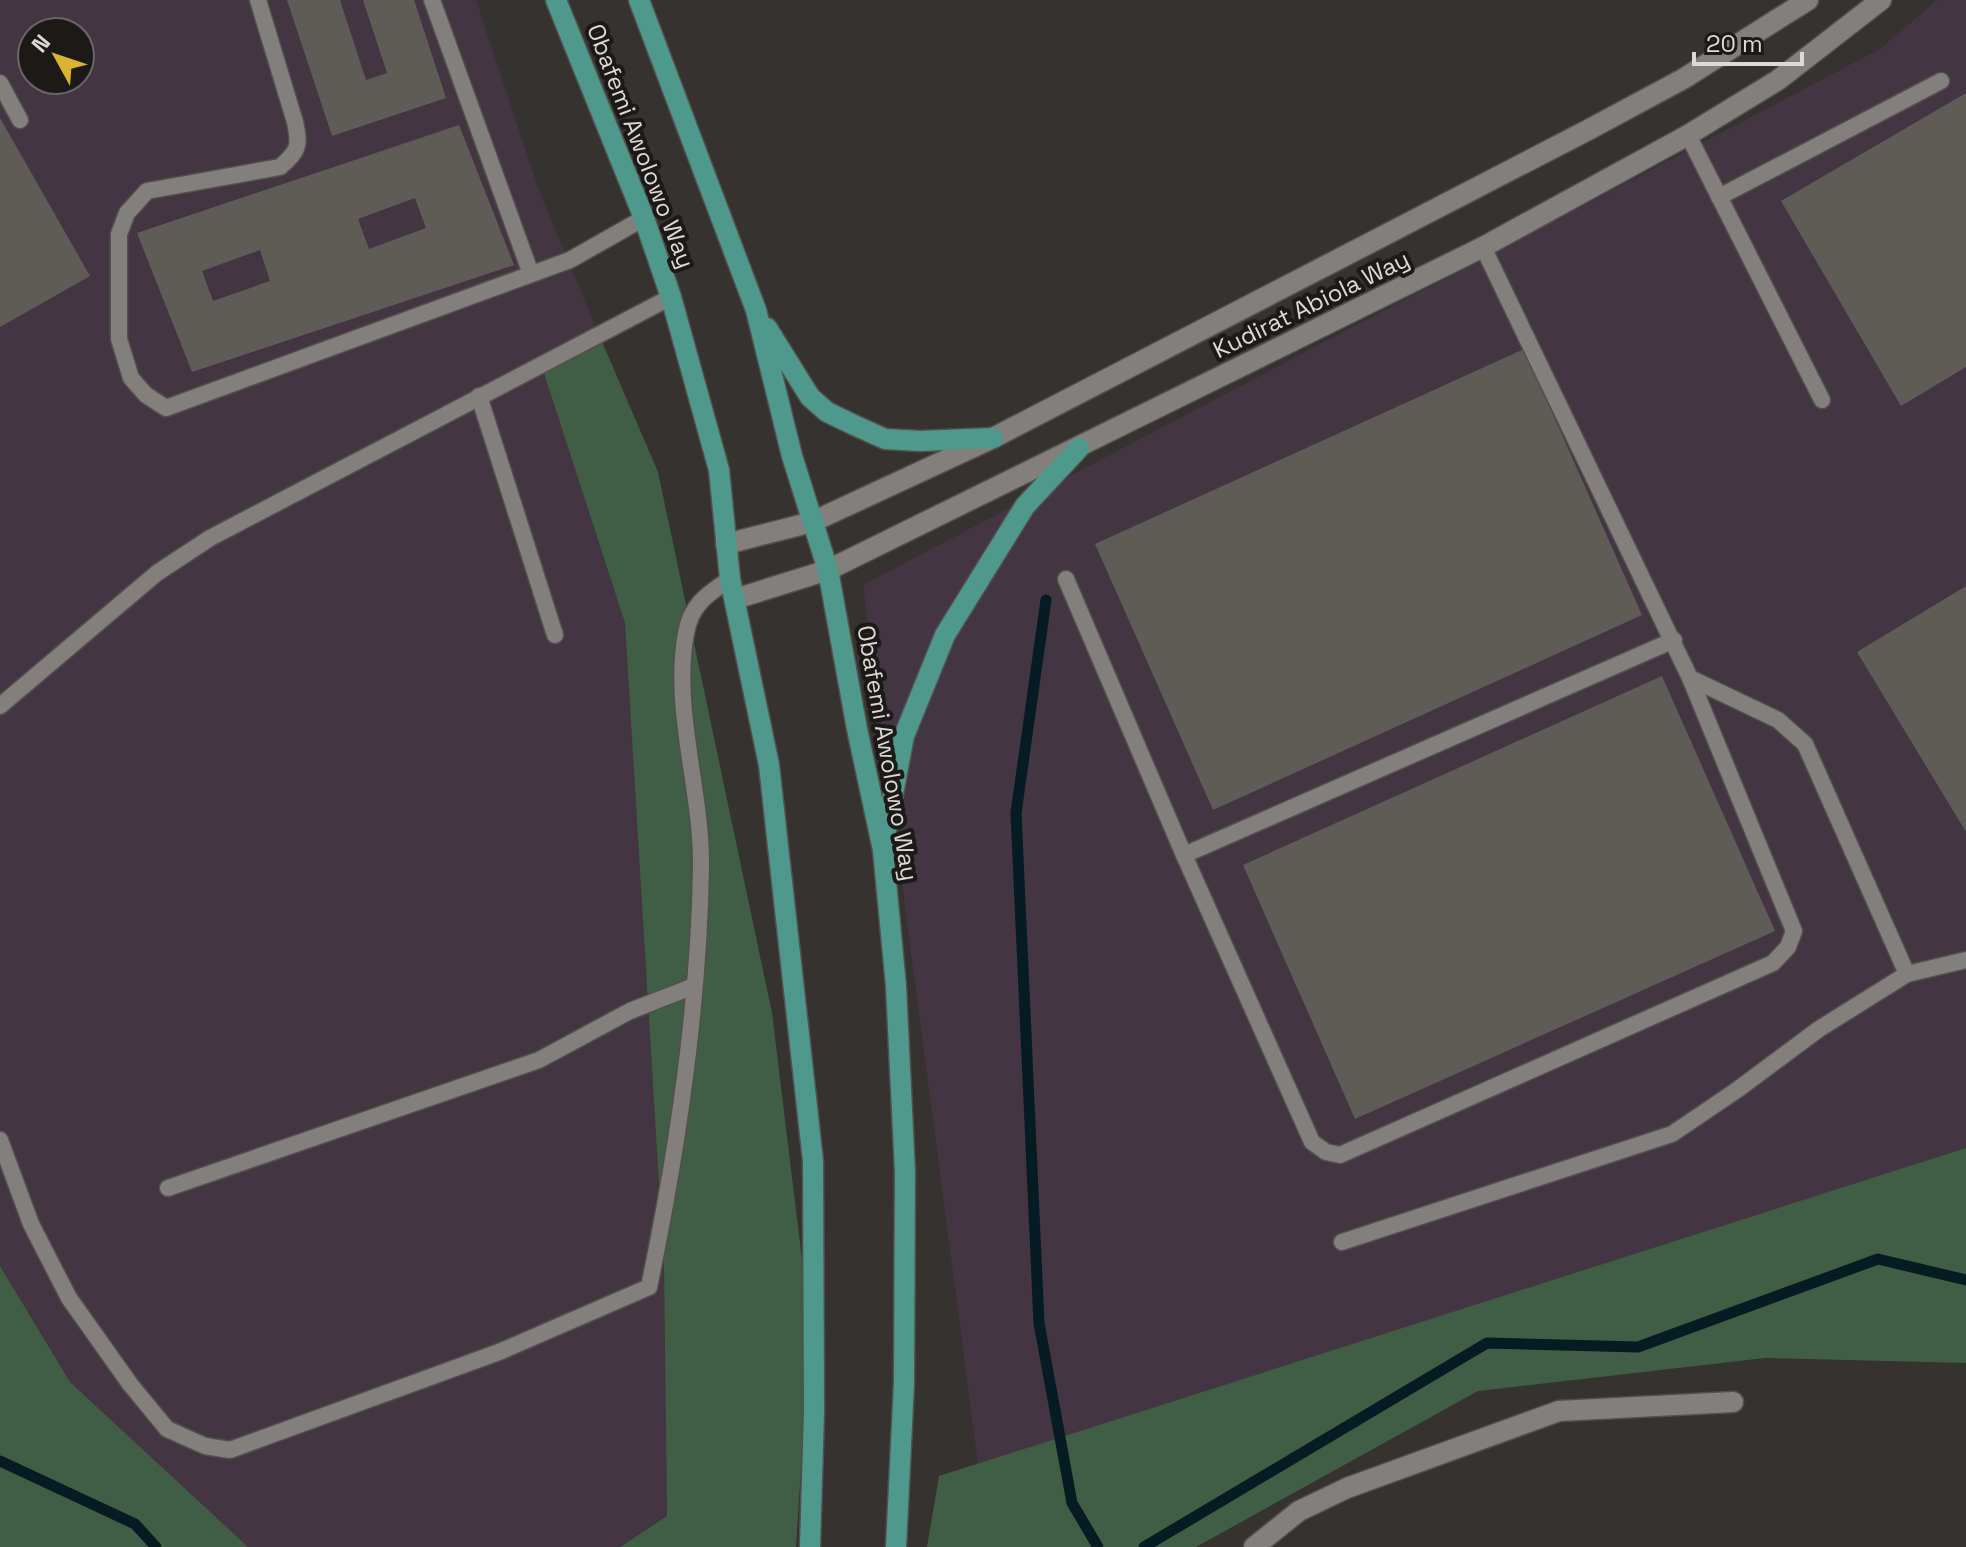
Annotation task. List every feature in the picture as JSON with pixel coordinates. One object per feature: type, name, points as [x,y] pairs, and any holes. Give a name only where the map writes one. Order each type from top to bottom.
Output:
[{"type":"main road","name":"Obafemi Awolowo Way","points":[[556,0],[644,218],[671,297],[719,470],[732,589],[769,765],[813,1161],[814,1412],[810,1547]]},
{"type":"main road","name":"Kudirat Abiola Way","points":[[726,544],[812,522],[993,438],[1602,123],[1683,79],[1808,0]]},
{"type":"main road","name":"Kudirat Abiola Way","points":[[732,589],[828,570],[1483,247],[1688,135],[1778,80],[1881,0]]},
{"type":"main road","name":"Obafemi Awolowo Way","points":[[645,6],[756,310],[812,522],[828,570],[883,850],[896,986],[905,1172],[904,1383],[896,1547]]},
{"type":"main road","points":[[756,310],[810,397],[827,412],[885,439],[993,438]]},
{"type":"main road","points":[[883,850],[904,736],[945,635],[1025,506],[1079,448]]},
{"type":"main road","points":[[1254,1547],[1299,1511],[1347,1488],[1559,1411],[1733,1402]]},
{"type":"lane","points":[[258,0],[295,122],[299,140],[296,154],[280,167],[147,191],[127,213],[119,234],[119,339],[131,378],[146,395],[166,408],[570,260],[644,218]]},
{"type":"lane","points":[[432,0],[531,274]]},
{"type":"lane","points":[[1719,197],[1941,81]]},
{"type":"lane","points":[[0,83],[20,120]]},
{"type":"lane","points":[[1688,135],[1822,400]]},
{"type":"lane","points":[[1066,579],[1312,1142],[1326,1152],[1340,1155],[1773,963],[1788,947],[1794,931],[1674,640],[1483,247]]},
{"type":"lane","points":[[0,706],[157,573],[210,538],[671,297]]},
{"type":"lane","points":[[479,396],[555,635]]},
{"type":"lane","points":[[0,1140],[31,1224],[69,1298],[130,1384],[167,1429],[205,1446],[230,1450],[499,1352],[649,1287],[684,1077],[694,986],[701,866],[693,767],[683,700],[682,662],[686,629],[700,599],[732,589]]},
{"type":"lane","points":[[1184,855],[1674,640]]},
{"type":"lane","points":[[1690,678],[1778,720],[1805,744],[1907,974]]},
{"type":"lane","points":[[1342,1242],[1672,1134],[1819,1029],[1907,974],[1966,960]]},
{"type":"lane","points":[[168,1188],[539,1060],[630,1011],[694,986]]},
{"type":"shaded area","points":[[0,0],[476,0],[537,185],[597,330],[540,361],[625,623],[664,1267],[667,1516],[620,1547],[248,1547],[70,1382],[0,1266]]},
{"type":"shaded area","points":[[1937,0],[1966,0],[1966,1148],[978,1464],[863,585],[1880,49]]},
{"type":"green space","points":[[597,330],[658,472],[772,1013],[810,1325],[796,1547],[620,1547],[667,1516],[664,1267],[625,623],[540,361]]},
{"type":"green space","points":[[1966,1148],[1966,1363],[1765,1358],[1478,1391],[1196,1547],[927,1547],[939,1476]]},
{"type":"green space","points":[[0,1266],[70,1382],[248,1547],[0,1547]]},
{"type":"building","points":[[287,0],[340,0],[366,80],[387,73],[363,0],[414,0],[446,98],[332,136]]},
{"type":"building","points":[[1966,93],[1966,367],[1901,406],[1781,201]]},
{"type":"building","points":[[0,118],[90,276],[0,327]]},
{"type":"building","points":[[459,125],[514,265],[192,372],[137,233]],"holes":[[[415,198],[426,228],[369,249],[358,219]],[[260,250],[270,281],[213,301],[202,271]]]},
{"type":"building","points":[[1524,349],[1642,615],[1213,810],[1095,544]]},
{"type":"building","points":[[1966,586],[1966,832],[1857,652]]},
{"type":"building","points":[[1662,676],[1775,931],[1355,1119],[1243,865]]},
{"type":"waterway","points":[[1046,600],[1016,813],[1039,1323],[1072,1503],[1098,1547]]},
{"type":"waterway","points":[[1144,1547],[1487,1343],[1638,1347],[1878,1259],[1966,1280]]},
{"type":"waterway","points":[[0,1461],[135,1524],[156,1547]]}]
